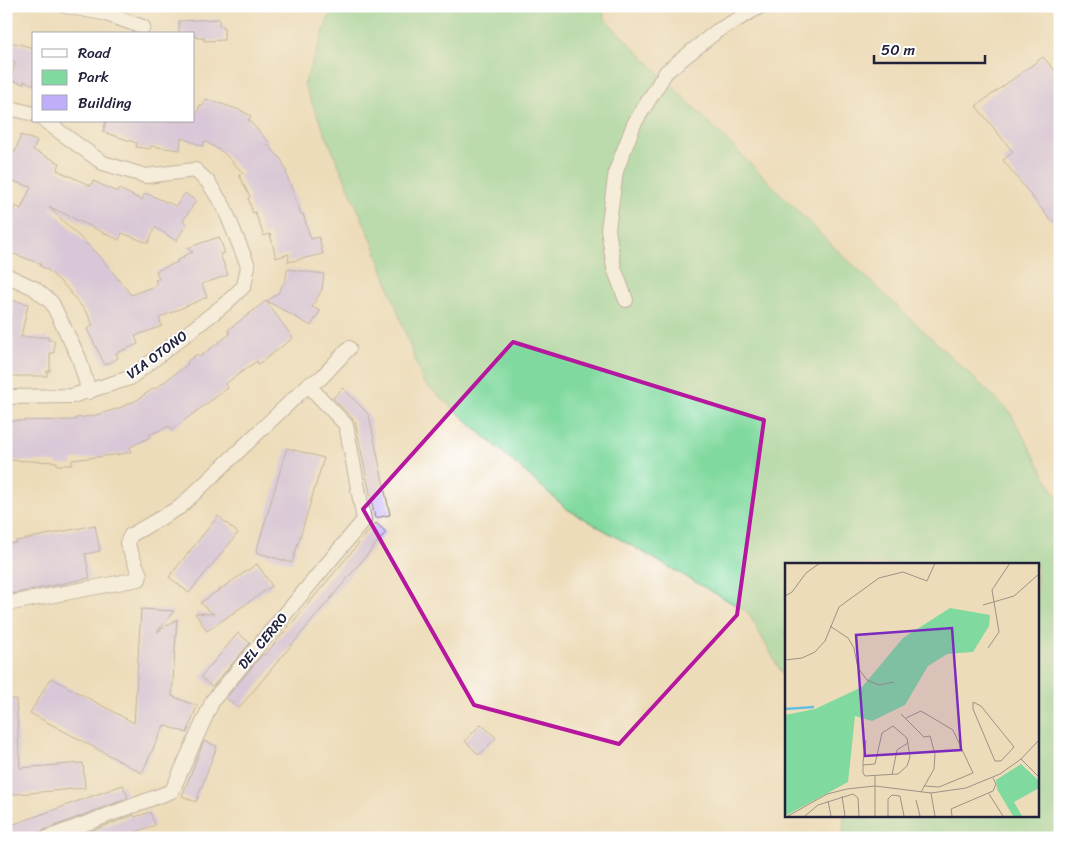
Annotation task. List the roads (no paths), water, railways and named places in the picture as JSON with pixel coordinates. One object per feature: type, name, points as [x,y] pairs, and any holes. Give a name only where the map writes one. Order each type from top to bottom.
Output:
[{"type":"street","points":[[64,6],[103,13],[143,27]]},
{"type":"street","points":[[626,300],[614,268],[608,229],[616,171],[634,124],[666,72],[717,31],[761,6]]},
{"type":"street","points":[[6,107],[32,114]]},
{"type":"street","name":"VIA OTONO","points":[[6,397],[72,396],[130,378],[244,286],[248,266],[224,207],[208,182],[195,170],[146,176],[103,163],[46,122]]},
{"type":"street","points":[[6,276],[34,288],[52,303],[79,358],[89,392]]},
{"type":"street","points":[[6,604],[137,580],[140,575],[127,543],[128,538],[180,507],[308,385],[321,378],[349,348]]},
{"type":"street","name":"DEL CERRO","points":[[47,838],[172,791],[213,700],[364,520],[346,425],[308,385]]}]
